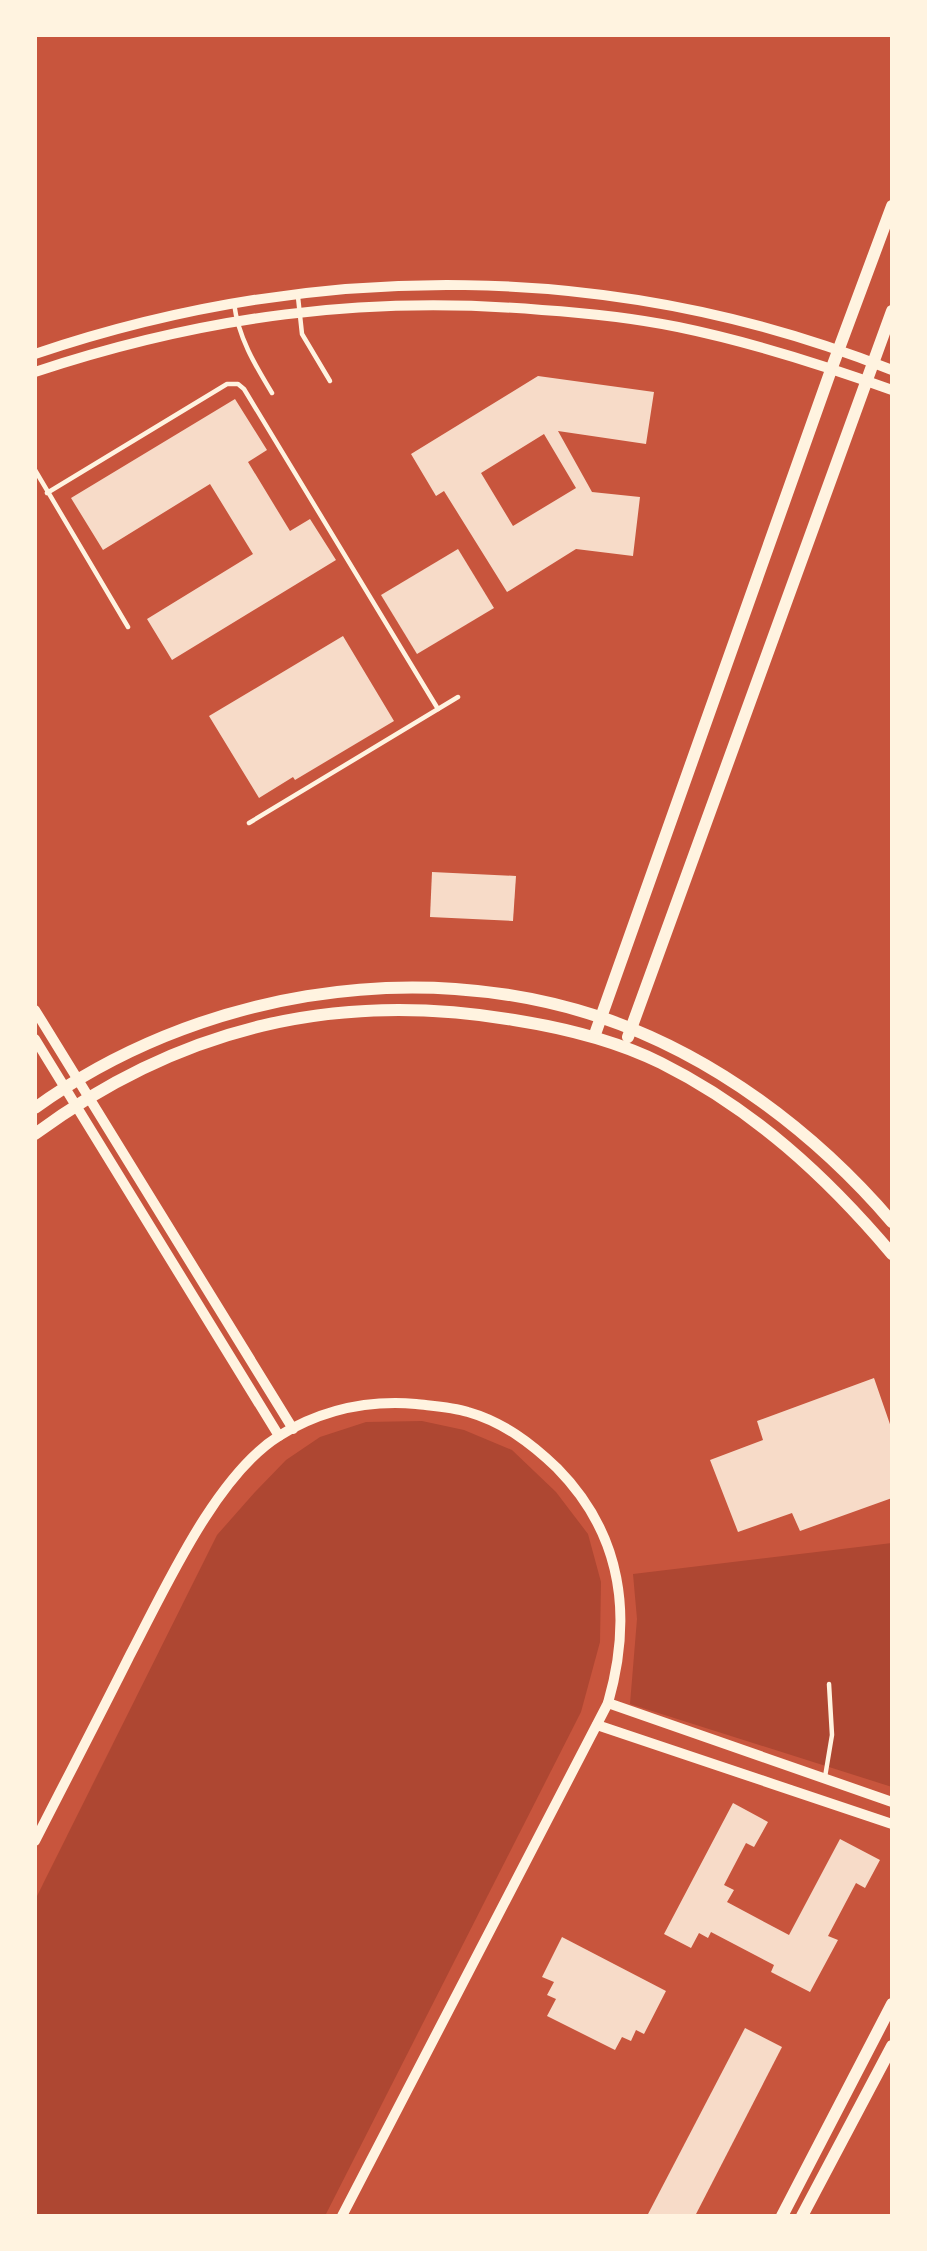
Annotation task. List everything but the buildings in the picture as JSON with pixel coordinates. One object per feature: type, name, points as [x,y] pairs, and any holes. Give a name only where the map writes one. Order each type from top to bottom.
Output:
[{"type":"main road","points":[[594,1037],[892,206]]},
{"type":"main road","points":[[624,1047],[892,311]]},
{"type":"main road","points":[[35,1108],[77,1079],[129,1051],[199,1022],[256,1007],[319,995],[397,989],[467,991],[534,1001],[600,1017],[631,1029],[696,1062],[738,1086],[830,1156],[892,1222]]},
{"type":"main road","points":[[35,1134],[89,1097],[142,1068],[195,1045],[260,1026],[327,1013],[393,1009],[447,1010],[554,1026],[624,1047],[662,1064],[764,1128],[831,1185],[892,1254]]},
{"type":"main road","points":[[782,2216],[892,2004]]},
{"type":"main road","points":[[802,2216],[892,2046]]},
{"type":"street","points":[[35,354],[128,325],[298,293],[394,285],[484,284],[600,295],[697,310],[839,350],[892,370]]},
{"type":"street","points":[[35,372],[150,338],[236,321],[300,311],[448,304],[608,315],[692,331],[757,347],[892,390]]},
{"type":"street","points":[[35,1010],[293,1429]]},
{"type":"street","points":[[35,1039],[279,1436]]},
{"type":"street","points":[[35,1841],[197,1532],[225,1490],[253,1457],[279,1436],[325,1414],[363,1404],[399,1403],[467,1411],[521,1437],[545,1457],[585,1499],[612,1554],[621,1612],[617,1671],[608,1703],[342,2216]]},
{"type":"street","points":[[608,1703],[892,1802]]},
{"type":"street","points":[[597,1725],[892,1824]]},
{"type":"lane","points":[[298,293],[302,334],[330,381]]},
{"type":"lane","points":[[234,303],[236,321],[250,355],[272,393]]},
{"type":"lane","points":[[47,493],[227,384],[238,384],[244,389],[298,476],[438,709]]},
{"type":"lane","points":[[35,470],[128,627]]},
{"type":"lane","points":[[249,822],[458,697]]},
{"type":"lane","points":[[825,1779],[832,1735],[829,1684]]},
{"type":"shaded area","points":[[422,1421],[464,1430],[512,1450],[556,1492],[588,1534],[601,1582],[600,1642],[581,1712],[325,2216],[35,2216],[35,1900],[217,1535],[286,1460],[320,1437],[366,1422]]},
{"type":"shaded area","points":[[892,1543],[892,1787],[630,1704],[637,1619],[633,1574]]}]
